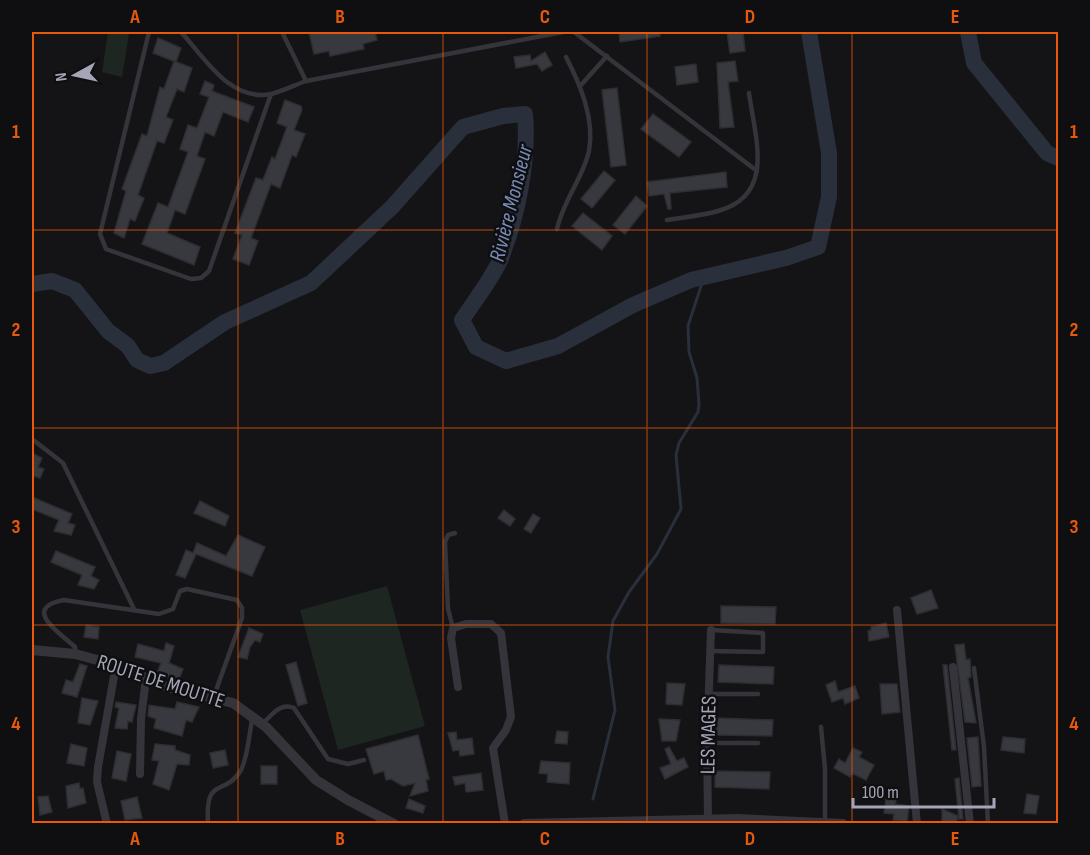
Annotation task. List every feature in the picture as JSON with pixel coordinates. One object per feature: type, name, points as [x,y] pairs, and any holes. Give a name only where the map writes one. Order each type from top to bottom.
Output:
[{"type":"street","points":[[897,610],[917,824]]},
{"type":"street","points":[[459,687],[451,638],[453,628],[480,622],[491,624],[501,633],[511,717],[506,730],[495,742],[493,756],[505,824]]},
{"type":"street","name":"LES MAGES","points":[[708,819],[707,743],[711,630]]},
{"type":"street","name":"ROUTE DE MOUTTE","points":[[32,650],[75,654],[116,665],[182,692],[214,696],[233,703],[258,721],[316,780],[394,824]]},
{"type":"street","points":[[106,824],[97,782],[116,665]]},
{"type":"street","points":[[953,667],[970,824]]},
{"type":"street","points":[[140,774],[141,719],[146,678]]},
{"type":"street","points":[[524,824],[708,819],[825,821],[843,824]]},
{"type":"lane","points":[[149,32],[100,234],[106,249],[191,279],[201,278],[209,271],[271,94]]},
{"type":"lane","points":[[181,32],[230,86],[249,94],[271,94],[306,81],[562,32]]},
{"type":"lane","points":[[282,32],[306,81]]},
{"type":"lane","points":[[574,32],[757,171]]},
{"type":"lane","points":[[581,85],[607,56]]},
{"type":"lane","points":[[557,229],[561,214],[589,152],[590,135],[581,85],[566,57]]},
{"type":"lane","points":[[667,220],[719,211],[744,199],[753,187],[757,171],[757,153],[749,93]]},
{"type":"lane","points":[[32,439],[63,463],[134,609]]},
{"type":"lane","points":[[453,628],[448,609],[445,542],[448,535],[455,534]]},
{"type":"lane","points":[[75,654],[75,647],[48,624],[45,614],[46,607],[52,603],[64,600],[159,614],[168,613],[173,609],[180,591],[187,589],[237,600],[242,608],[242,618],[214,696]]},
{"type":"lane","name":"LES MAGES","points":[[710,651],[763,652],[764,633],[711,630]]},
{"type":"lane","points":[[974,668],[984,747],[988,824]]},
{"type":"lane","points":[[709,694],[759,694]]},
{"type":"lane","points":[[208,824],[207,802],[211,792],[236,776],[242,767],[258,721],[281,706],[287,705],[294,708],[328,759],[348,764],[364,760]]},
{"type":"lane","points":[[822,726],[825,821]]},
{"type":"lane","points":[[707,743],[758,743]]},
{"type":"shaded area","points":[[108,32],[129,34],[122,77],[102,72]]},
{"type":"shaded area","points":[[387,586],[425,726],[338,750],[300,610]]},
{"type":"building","points":[[309,32],[375,32],[377,40],[363,44],[364,49],[330,56],[329,51],[314,54]]},
{"type":"building","points":[[619,32],[660,32],[660,36],[620,42]]},
{"type":"building","points":[[727,32],[743,32],[745,51],[730,53]]},
{"type":"building","points":[[158,38],[181,48],[176,62],[153,53]]},
{"type":"building","points":[[545,52],[552,65],[542,71],[537,64],[516,68],[514,57],[530,55],[531,61]]},
{"type":"building","points":[[174,61],[192,68],[184,92],[177,89],[166,117],[173,120],[164,143],[157,141],[138,195],[144,198],[135,221],[130,219],[124,238],[114,233],[126,191],[122,189],[142,134],[147,136],[160,87],[164,89]]},
{"type":"building","points":[[735,61],[738,81],[728,82],[734,127],[720,128],[717,63]]},
{"type":"building","points":[[696,64],[698,82],[677,85],[675,67]]},
{"type":"building","points":[[205,81],[214,85],[212,91],[254,107],[248,122],[223,112],[214,136],[205,132],[197,156],[205,159],[185,214],[175,210],[167,233],[200,247],[194,265],[142,244],[158,203],[168,207],[188,152],[180,149],[188,125],[197,128],[209,97],[200,94]]},
{"type":"building","points":[[617,88],[626,165],[611,167],[602,90]]},
{"type":"building","points":[[285,100],[301,106],[302,110],[294,130],[305,134],[296,157],[292,155],[280,188],[271,184],[251,238],[258,241],[249,265],[233,259],[242,235],[235,233],[256,178],[263,180],[272,157],[275,159],[287,127],[277,123]]},
{"type":"building","points":[[653,114],[691,142],[679,157],[641,129]]},
{"type":"building","points":[[604,171],[615,180],[592,208],[581,199]]},
{"type":"building","points":[[726,172],[727,187],[670,193],[671,209],[668,209],[664,194],[649,196],[647,182]]},
{"type":"building","points":[[636,196],[647,206],[625,234],[613,225]]},
{"type":"building","points":[[583,213],[612,236],[602,250],[572,226]]},
{"type":"building","points":[[32,453],[42,458],[38,467],[44,469],[40,478],[34,476],[32,482]]},
{"type":"building","points":[[32,497],[72,514],[68,523],[75,525],[71,535],[54,531],[59,520],[32,509]]},
{"type":"building","points":[[200,501],[229,516],[225,526],[194,513]]},
{"type":"building","points":[[504,510],[515,519],[510,526],[498,518]]},
{"type":"building","points":[[533,514],[540,518],[531,533],[524,529]]},
{"type":"building","points":[[238,535],[265,547],[252,576],[196,554],[185,578],[176,575],[186,550],[193,553],[197,543],[226,556]]},
{"type":"building","points":[[56,551],[95,567],[91,576],[99,580],[94,589],[78,585],[82,575],[51,562]]},
{"type":"building","points":[[931,590],[938,608],[917,614],[911,598]]},
{"type":"building","points":[[721,606],[776,607],[775,624],[721,623]]},
{"type":"building","points":[[886,623],[889,637],[869,641],[868,631],[871,627]]},
{"type":"building","points":[[86,625],[99,627],[98,639],[84,637]]},
{"type":"building","points":[[249,628],[263,634],[260,642],[255,640],[250,647],[247,659],[238,657]]},
{"type":"building","points":[[166,643],[174,646],[169,663],[183,669],[178,682],[157,673],[161,663],[135,657],[138,644],[164,651]]},
{"type":"building","points":[[964,644],[966,660],[970,659],[971,677],[968,678],[976,723],[965,722],[955,645]]},
{"type":"building","points":[[296,662],[307,703],[298,706],[286,665]]},
{"type":"building","points":[[80,664],[87,666],[77,697],[62,693],[66,680],[73,682]]},
{"type":"building","points":[[719,665],[774,667],[773,684],[718,682]]},
{"type":"building","points":[[943,665],[947,665],[956,750],[952,750]]},
{"type":"building","points":[[835,681],[838,692],[855,686],[859,698],[845,704],[843,698],[832,702],[826,685]]},
{"type":"building","points":[[667,683],[685,684],[682,705],[666,704]]},
{"type":"building","points":[[880,684],[897,684],[900,712],[882,714]]},
{"type":"building","points":[[82,698],[98,701],[90,725],[78,723]]},
{"type":"building","points":[[116,702],[136,705],[132,722],[128,721],[127,729],[115,728],[119,708],[115,707]]},
{"type":"building","points":[[177,702],[199,707],[192,722],[186,720],[182,736],[154,728],[156,719],[148,716],[149,705],[175,709]]},
{"type":"building","points":[[717,718],[773,720],[772,736],[716,735]]},
{"type":"building","points":[[659,719],[680,720],[676,741],[662,741]]},
{"type":"building","points":[[557,731],[568,732],[567,744],[555,743]]},
{"type":"building","points":[[456,732],[457,740],[472,738],[474,754],[460,756],[459,750],[453,751],[448,733]]},
{"type":"building","points":[[418,735],[429,779],[426,780],[428,791],[410,796],[415,783],[403,786],[391,779],[386,780],[384,771],[374,774],[366,749]]},
{"type":"building","points":[[978,737],[981,786],[972,787],[967,738]]},
{"type":"building","points":[[1003,737],[1025,739],[1024,753],[1001,750]]},
{"type":"building","points":[[71,744],[87,748],[84,766],[67,763]]},
{"type":"building","points":[[155,744],[175,746],[175,750],[190,755],[189,765],[177,764],[169,790],[153,784],[159,761],[152,760]]},
{"type":"building","points":[[669,747],[677,761],[684,758],[688,767],[665,779],[660,768],[671,764],[665,749]]},
{"type":"building","points":[[853,748],[862,752],[859,757],[874,765],[866,780],[852,773],[850,777],[834,768],[839,759],[845,763]]},
{"type":"building","points":[[225,750],[228,765],[213,768],[210,753]]},
{"type":"building","points":[[117,751],[131,754],[126,781],[112,778]]},
{"type":"building","points":[[541,761],[570,763],[569,784],[547,782],[548,774],[539,773]]},
{"type":"building","points":[[261,766],[277,766],[277,784],[261,784]]},
{"type":"building","points":[[715,771],[770,772],[769,789],[715,787]]},
{"type":"building","points":[[481,773],[483,790],[466,792],[465,783],[455,785],[453,777]]},
{"type":"building","points":[[959,778],[963,819],[959,819],[955,779]]},
{"type":"building","points":[[79,783],[80,789],[83,788],[86,803],[68,808],[66,786]]},
{"type":"building","points":[[1027,794],[1039,796],[1036,814],[1024,813]]},
{"type":"building","points":[[48,796],[52,812],[40,815],[38,797]]},
{"type":"building","points":[[137,797],[142,818],[125,820],[121,801]]},
{"type":"building","points":[[409,799],[425,806],[423,813],[406,808]]},
{"type":"building","points":[[886,799],[896,800],[895,804],[909,806],[907,822],[893,820],[894,814],[884,813]]},
{"type":"building","points":[[942,809],[958,816],[956,824],[942,824]]},
{"type":"waterway","name":"Rivière Monsieur","points":[[32,284],[52,281],[75,290],[108,331],[128,346],[137,360],[150,366],[164,363],[225,322],[311,283],[392,207],[463,127],[503,116],[525,114],[524,168],[507,241],[488,282],[462,320],[476,347],[506,361],[558,346],[633,305],[691,280],[786,258],[818,247],[829,197],[829,153],[809,32]]},
{"type":"waterway","name":"Rivière Monsieur","points":[[968,32],[974,63],[1047,153],[1058,158]]},
{"type":"waterway","points":[[593,799],[615,710],[608,657],[613,621],[629,592],[657,554],[681,509],[676,455],[679,443],[698,412],[699,404],[697,378],[689,352],[688,326],[704,277]]}]
